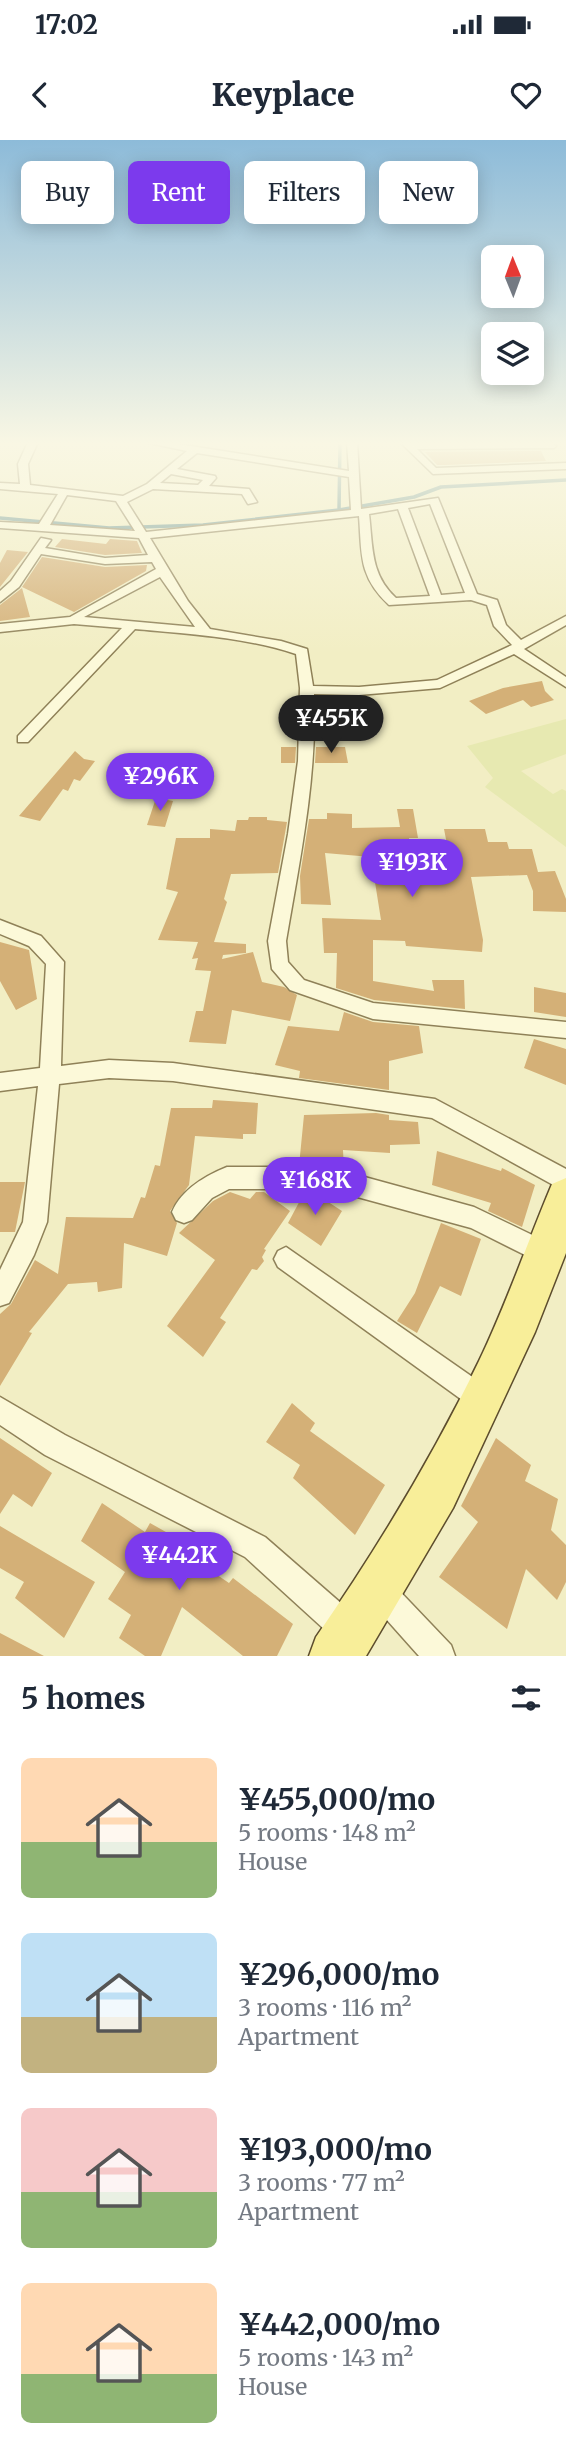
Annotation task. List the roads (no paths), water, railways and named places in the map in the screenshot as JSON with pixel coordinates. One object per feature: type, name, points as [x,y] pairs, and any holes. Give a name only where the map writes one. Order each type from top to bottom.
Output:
[{"type":"main road","points":[[343,1644],[434,1495],[485,1401],[547,1254],[566,1197]]},
{"type":"street","points":[[0,598],[15,584],[38,550],[54,513]]},
{"type":"street","points":[[130,513],[146,535],[185,611],[206,632]]},
{"type":"street","points":[[0,525],[146,535],[335,513]]},
{"type":"street","points":[[358,513],[368,569],[379,591],[393,602],[472,596],[493,603],[499,626],[518,648],[566,683]]},
{"type":"street","points":[[405,513],[437,598]]},
{"type":"street","points":[[439,513],[472,596]]},
{"type":"street","points":[[38,550],[105,561],[158,558]]},
{"type":"street","points":[[74,621],[80,614],[164,570]]},
{"type":"street","points":[[309,690],[359,691],[440,684],[518,648],[566,620]]},
{"type":"street","points":[[0,628],[74,621],[132,625],[206,632],[281,645],[302,652],[309,690],[302,796],[276,941],[279,964],[297,985],[373,1011],[566,1030]]},
{"type":"street","points":[[23,738],[132,625]]},
{"type":"street","points":[[0,927],[35,941],[55,962],[50,1074],[35,1222],[26,1247],[0,1294]]},
{"type":"street","points":[[0,1082],[108,1069],[173,1072],[435,1109],[566,1181]]},
{"type":"street","points":[[184,1212],[204,1190],[227,1178],[285,1178],[350,1184],[474,1218],[547,1254]]},
{"type":"street","points":[[286,1259],[485,1401]]},
{"type":"street","points":[[0,1410],[55,1445],[255,1547],[343,1644]]},
{"type":"street","points":[[377,1588],[440,1656]]},
{"type":"waterway","points":[[0,518],[109,528],[203,525],[314,513]]}]
